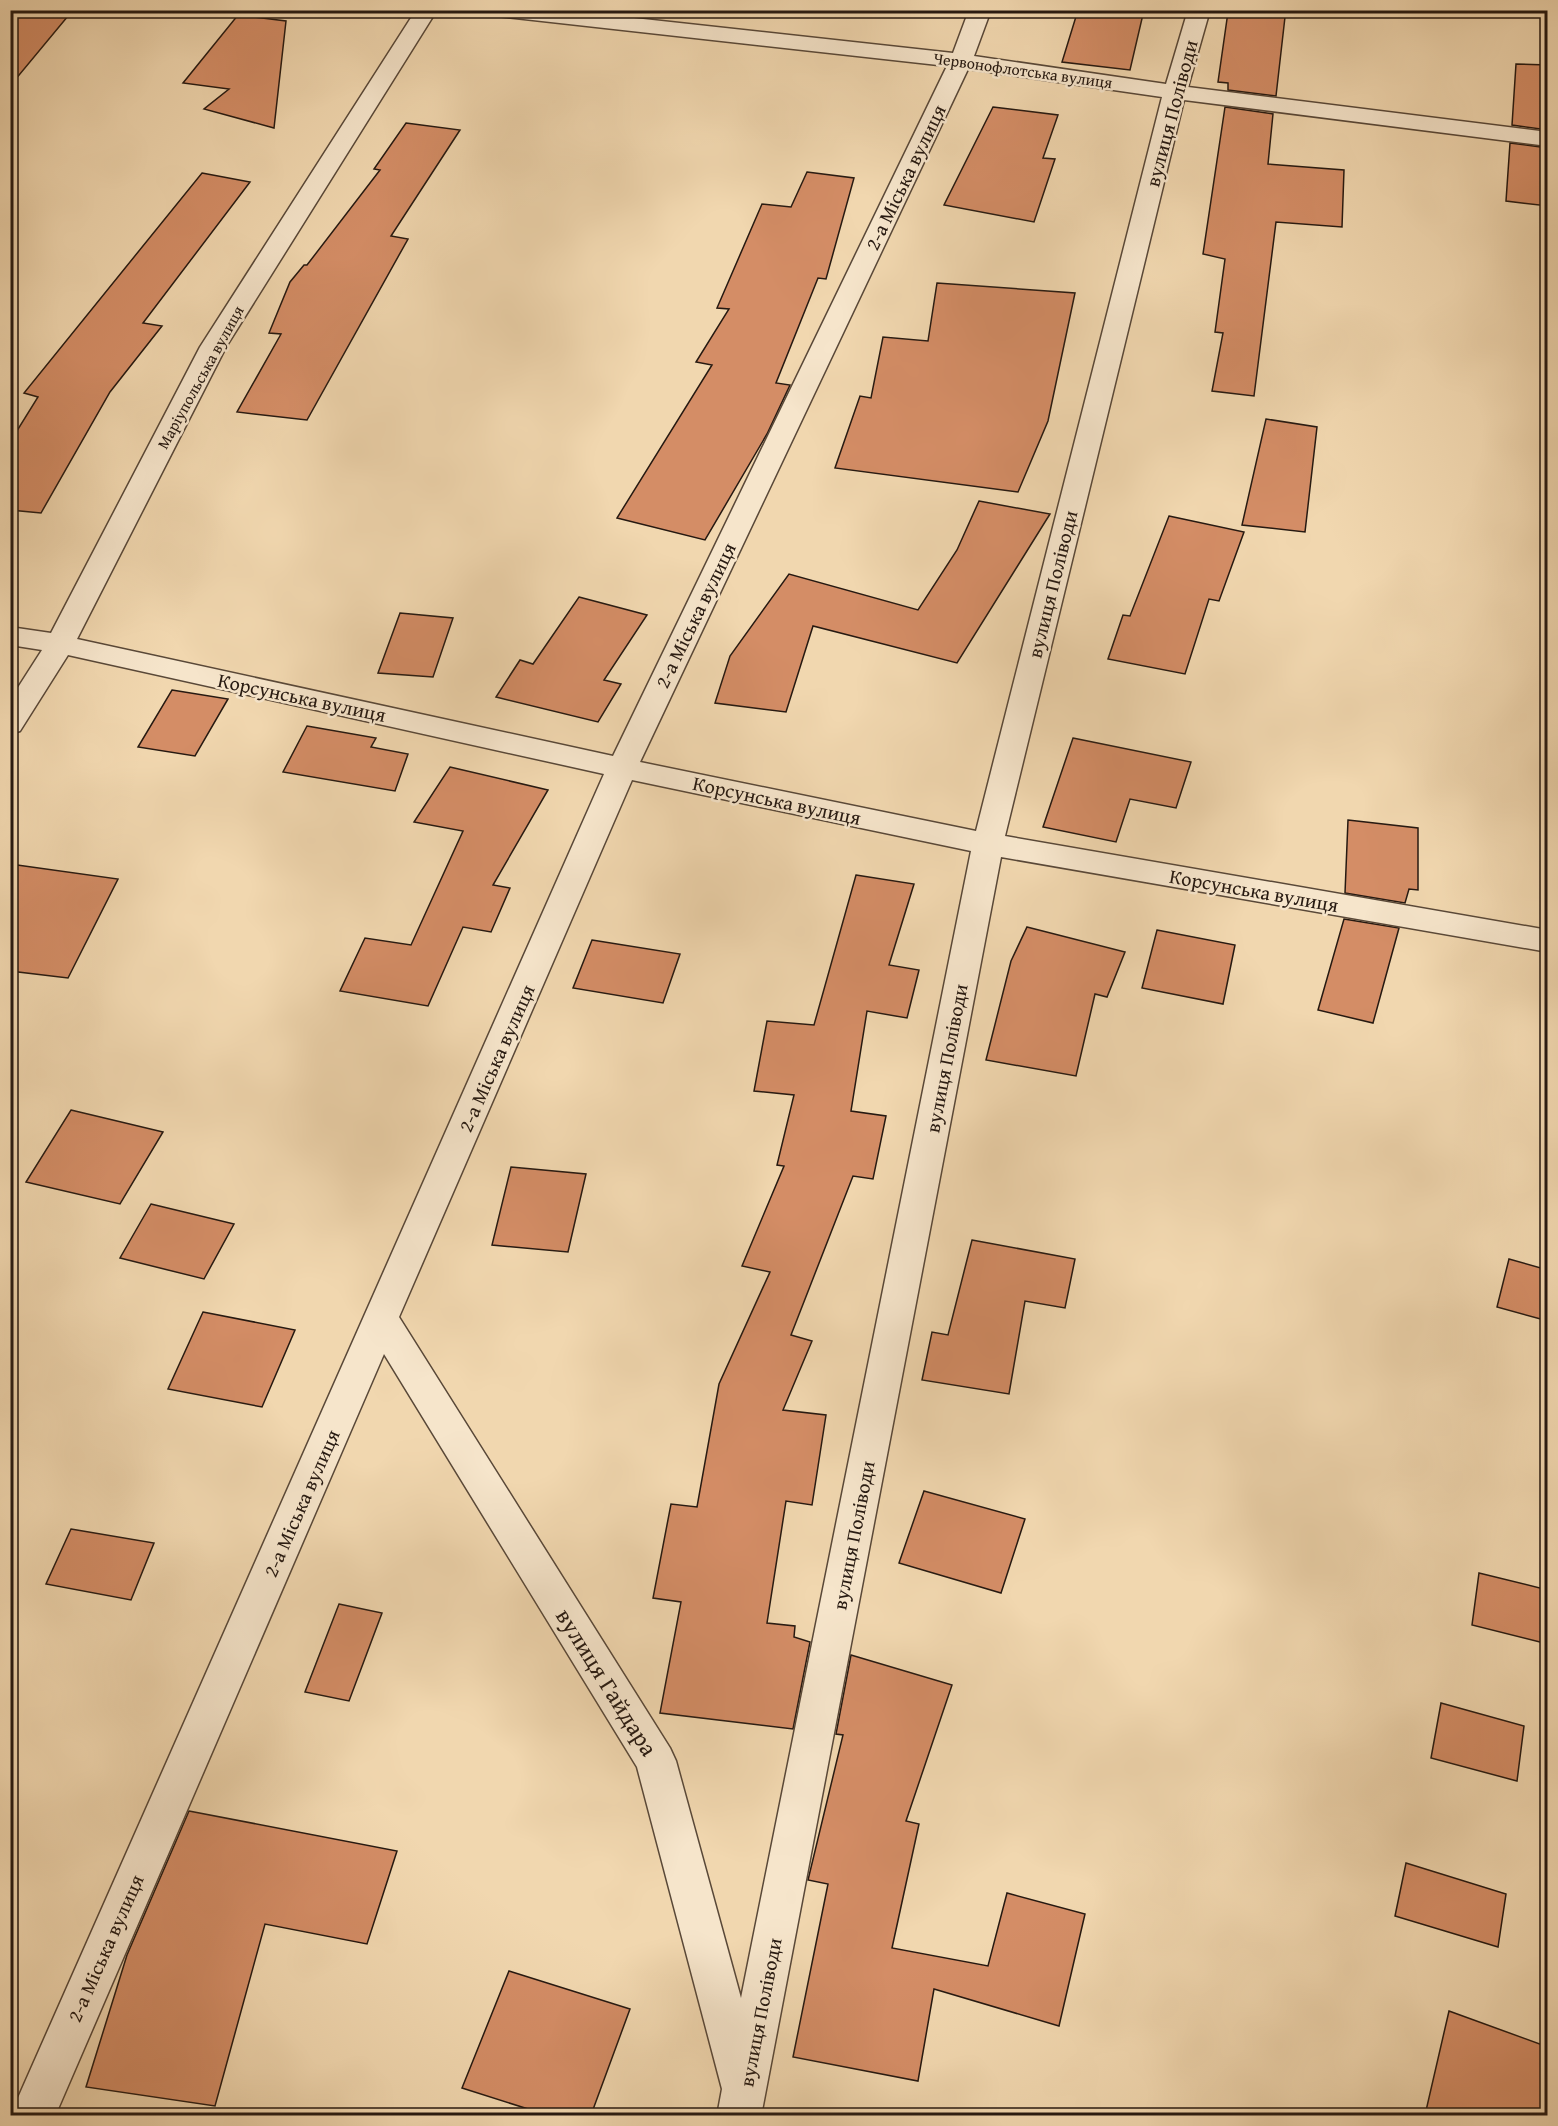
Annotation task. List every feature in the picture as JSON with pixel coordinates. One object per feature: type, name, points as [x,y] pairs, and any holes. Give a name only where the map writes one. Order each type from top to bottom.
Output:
[{"type":"street","name":"Маріупольська вулиця","points":[[10,724],[60,644],[213,347],[427,10]]},
{"type":"street","name":"Червонофлотська вулиця","points":[[497,10],[961,61],[1175,92],[1548,139]]},
{"type":"street","name":"2-а Міська вулиця","points":[[32,2115],[622,768],[961,61],[980,10]]},
{"type":"street","name":"вулиця Поліводи","points":[[747,2107],[987,844],[1175,92],[1199,10]]},
{"type":"street","name":"Корсунська вулиця","points":[[10,636],[60,644],[622,768],[987,844],[1548,941]]},
{"type":"street","name":"вулиця Гайдара","points":[[382,1320],[656,1761],[747,2107]]},
{"type":"building","points":[[10,10],[73,10],[10,86]]},
{"type":"building","points":[[1078,10],[1144,10],[1130,70],[1062,62]]},
{"type":"building","points":[[1228,12],[1285,17],[1276,96],[1228,90],[1228,83],[1218,82]]},
{"type":"building","points":[[238,15],[286,21],[274,128],[204,109],[229,89],[183,83]]},
{"type":"building","points":[[1516,64],[1548,65],[1548,130],[1512,125]]},
{"type":"building","points":[[993,107],[1058,115],[1043,158],[1055,159],[1034,222],[944,205]]},
{"type":"building","points":[[1225,107],[1273,114],[1268,164],[1344,170],[1342,227],[1276,222],[1254,396],[1212,391],[1223,333],[1215,332],[1225,259],[1203,254]]},
{"type":"building","points":[[406,123],[460,130],[391,236],[408,239],[307,420],[237,412],[281,334],[269,333],[290,282],[304,265],[307,265],[380,170],[374,169]]},
{"type":"building","points":[[1510,143],[1548,148],[1548,206],[1506,201]]},
{"type":"building","points":[[807,172],[854,178],[826,279],[818,278],[776,383],[790,385],[767,434],[705,540],[617,518],[712,365],[696,362],[729,309],[717,308],[762,204],[791,207]]},
{"type":"building","points":[[202,173],[250,182],[143,323],[162,326],[110,392],[41,513],[10,510],[10,442],[38,397],[24,393]]},
{"type":"building","points":[[937,283],[1075,293],[1048,421],[1018,492],[835,468],[860,396],[871,398],[883,337],[928,341]]},
{"type":"building","points":[[1266,419],[1317,427],[1305,532],[1242,525]]},
{"type":"building","points":[[979,501],[1050,514],[957,663],[813,626],[786,712],[715,703],[730,656],[789,574],[918,610],[957,550]]},
{"type":"building","points":[[1169,516],[1244,532],[1219,601],[1209,599],[1185,674],[1108,659],[1123,615],[1130,616]]},
{"type":"building","points":[[579,597],[647,615],[604,680],[621,684],[598,722],[496,697],[520,660],[533,664]]},
{"type":"building","points":[[400,613],[453,618],[433,677],[378,673]]},
{"type":"building","points":[[172,690],[228,699],[195,756],[138,747]]},
{"type":"building","points":[[307,726],[376,738],[371,747],[408,754],[395,791],[283,772]]},
{"type":"building","points":[[1073,738],[1191,762],[1176,808],[1130,799],[1116,842],[1043,827]]},
{"type":"building","points":[[450,767],[548,790],[493,885],[510,888],[491,932],[463,927],[428,1006],[340,991],[365,938],[411,945],[463,831],[414,822]]},
{"type":"building","points":[[1348,820],[1418,828],[1418,890],[1409,889],[1405,903],[1345,893]]},
{"type":"building","points":[[10,864],[118,879],[68,978],[10,971]]},
{"type":"building","points":[[856,875],[914,884],[889,965],[919,970],[907,1018],[867,1011],[851,1111],[886,1116],[873,1179],[853,1176],[791,1335],[812,1341],[783,1410],[826,1415],[812,1505],[786,1501],[767,1623],[795,1626],[794,1637],[810,1642],[793,1729],[660,1713],[681,1602],[653,1598],[671,1504],[697,1507],[719,1384],[770,1272],[742,1266],[784,1166],[777,1165],[794,1095],[754,1091],[767,1021],[814,1025]]},
{"type":"building","points":[[1344,919],[1399,928],[1373,1023],[1318,1010]]},
{"type":"building","points":[[1027,927],[1125,952],[1107,997],[1095,994],[1076,1076],[986,1060],[1011,961]]},
{"type":"building","points":[[1157,930],[1235,945],[1223,1004],[1142,988]]},
{"type":"building","points":[[592,940],[680,954],[663,1003],[573,988]]},
{"type":"building","points":[[71,1110],[163,1132],[120,1204],[26,1182]]},
{"type":"building","points":[[511,1167],[586,1174],[568,1252],[492,1245]]},
{"type":"building","points":[[151,1204],[234,1224],[204,1279],[120,1258]]},
{"type":"building","points":[[972,1240],[1075,1259],[1065,1308],[1025,1301],[1009,1394],[922,1380],[932,1332],[948,1335]]},
{"type":"building","points":[[1509,1259],[1548,1270],[1548,1321],[1497,1307]]},
{"type":"building","points":[[203,1312],[295,1330],[262,1407],[168,1389]]},
{"type":"building","points":[[924,1491],[1025,1519],[1001,1593],[899,1563]]},
{"type":"building","points":[[71,1529],[154,1543],[131,1600],[46,1584]]},
{"type":"building","points":[[1479,1573],[1548,1590],[1548,1644],[1472,1625]]},
{"type":"building","points":[[339,1604],[382,1613],[349,1701],[305,1692]]},
{"type":"building","points":[[851,1655],[952,1685],[906,1821],[919,1824],[892,1948],[988,1966],[1007,1893],[1085,1914],[1059,2026],[934,1989],[918,2081],[793,2057],[828,1884],[808,1880],[843,1735],[836,1734]]},
{"type":"building","points":[[1441,1703],[1524,1726],[1517,1781],[1431,1758]]},
{"type":"building","points":[[189,1811],[397,1851],[367,1944],[265,1924],[215,2106],[86,2087],[127,1955]]},
{"type":"building","points":[[1406,1863],[1506,1894],[1498,1947],[1395,1916]]},
{"type":"building","points":[[509,1971],[630,2009],[591,2115],[547,2115],[462,2088]]},
{"type":"building","points":[[1449,2011],[1548,2047],[1548,2085],[1542,2115],[1425,2115]]}]
